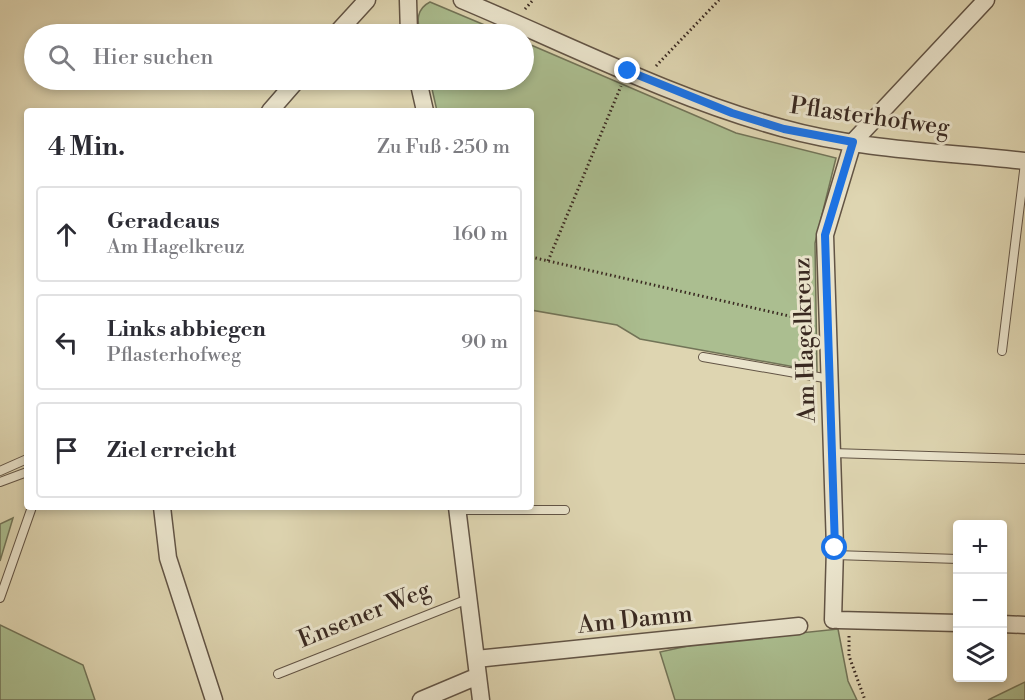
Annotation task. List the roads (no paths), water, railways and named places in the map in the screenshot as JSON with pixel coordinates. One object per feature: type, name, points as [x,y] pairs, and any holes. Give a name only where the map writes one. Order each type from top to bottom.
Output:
[{"type":"street","points":[[345,24],[367,0]]},
{"type":"street","points":[[408,0],[409,24]]},
{"type":"street","name":"Pflasterhofweg","points":[[462,0],[518,24]]},
{"type":"street","name":"Am Hagelkreuz","points":[[953,623],[840,620],[835,555],[825,235],[853,142],[986,0]]},
{"type":"street","name":"Pflasterhofweg","points":[[534,31],[645,78],[742,116],[784,129],[853,142],[1025,162]]},
{"type":"street","points":[[273,108],[288,90]]},
{"type":"street","points":[[420,90],[424,108]]},
{"type":"street","points":[[162,510],[168,558],[214,700]]},
{"type":"street","name":"Ensener Weg","points":[[457,510],[481,700]]},
{"type":"street","points":[[1007,624],[1025,625]]},
{"type":"street","name":"Am Damm","points":[[476,659],[799,626]]},
{"type":"street","points":[[421,700],[478,676]]},
{"type":"lane","name":"Pflasterhofweg","points":[[1002,351],[1025,162]]},
{"type":"lane","points":[[703,357],[830,379]]},
{"type":"lane","points":[[832,453],[1025,459]]},
{"type":"lane","points":[[0,471],[24,460]]},
{"type":"lane","points":[[0,482],[24,473]]},
{"type":"lane","points":[[0,598],[31,510]]},
{"type":"lane","points":[[534,510],[566,510]]},
{"type":"lane","points":[[835,555],[953,559]]},
{"type":"lane","name":"Ensener Weg","points":[[278,674],[468,598]]}]
